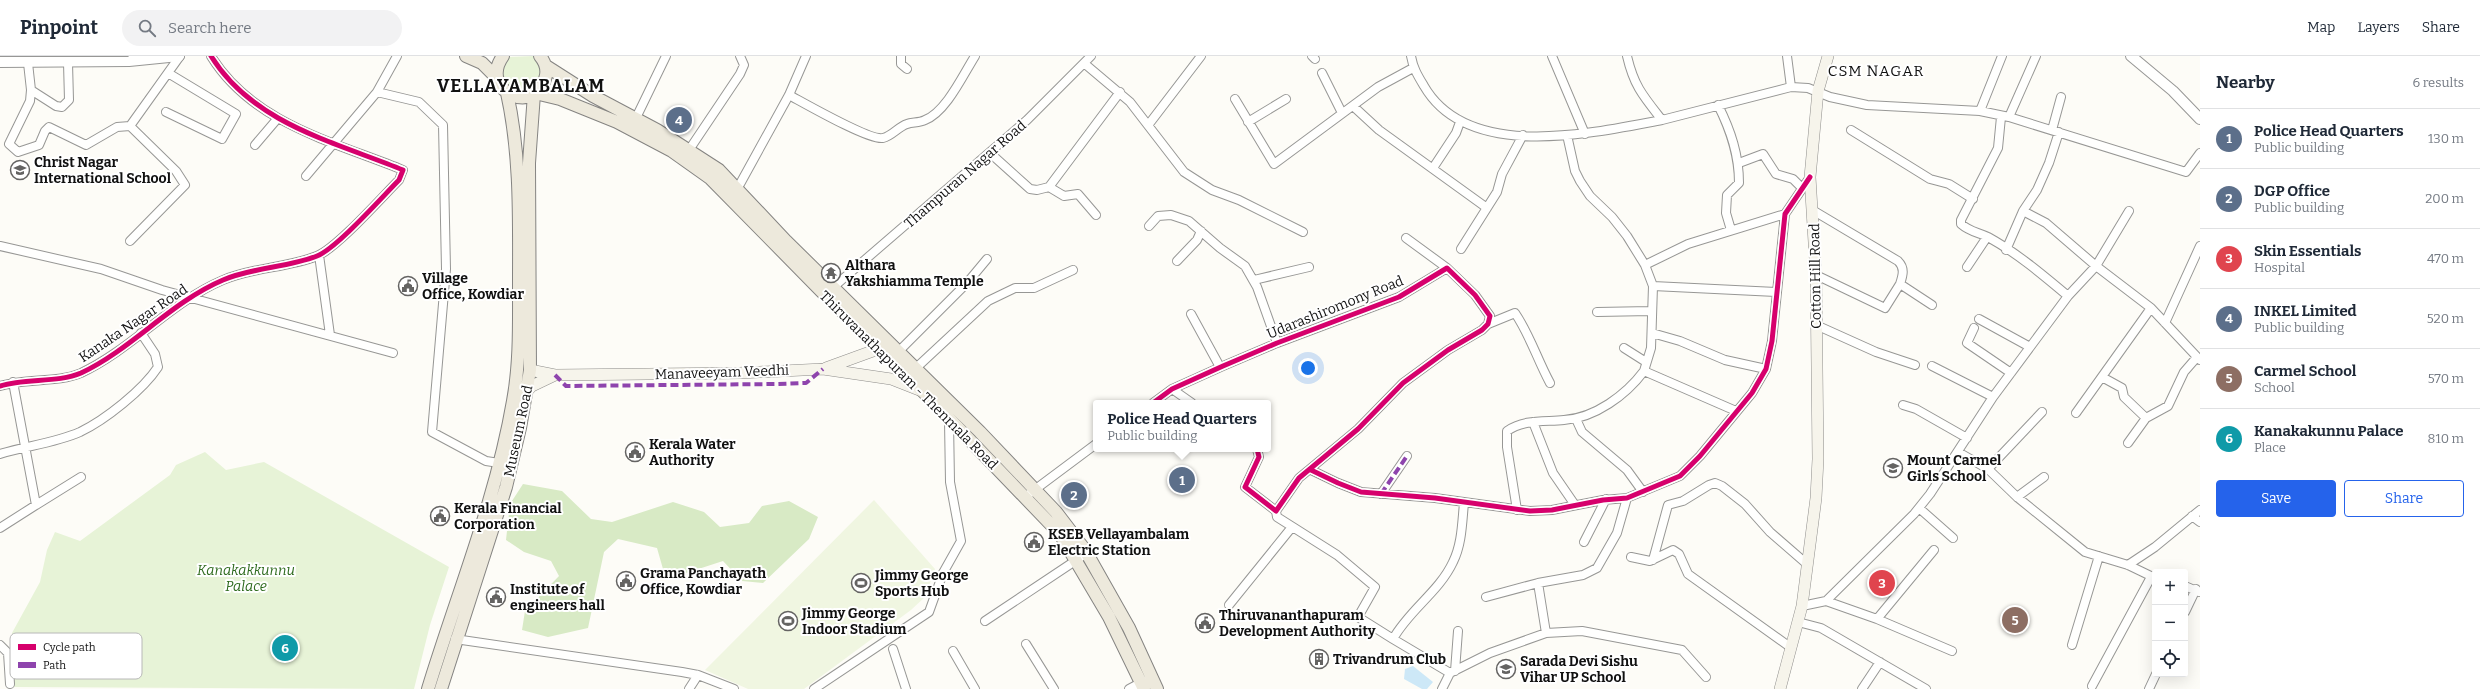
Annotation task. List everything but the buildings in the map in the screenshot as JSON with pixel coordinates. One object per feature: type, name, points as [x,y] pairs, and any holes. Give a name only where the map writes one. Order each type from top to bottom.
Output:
[{"type":"main road","points":[[466,56],[482,63],[497,78],[507,93],[523,164]]},
{"type":"main road","points":[[497,78],[497,70],[503,56]]},
{"type":"main road","name":"Cotton Hill Road","points":[[1780,689],[1802,606],[1816,498],[1818,459],[1816,275],[1814,210],[1810,177],[1818,91],[1828,56]]},
{"type":"main road","points":[[543,59],[635,120],[689,150],[719,170],[738,188],[786,241],[834,286],[886,345],[899,351],[1035,490],[1056,512],[1087,553],[1129,628],[1145,683],[1157,689]]},
{"type":"main road","points":[[523,164],[535,94],[545,81],[543,59]]},
{"type":"main road","name":"Thiruvanathapuram - Thenmala Road","points":[[507,93],[521,98],[535,94],[560,99],[617,122],[672,151],[710,178],[825,295],[886,345],[949,421],[1060,534],[1109,617],[1145,683]]},
{"type":"main road","name":"Museum Road","points":[[428,689],[478,536],[499,463],[513,402],[517,371],[519,256],[523,164]]},
{"type":"main road","name":"Museum Road","points":[[441,689],[455,639],[506,487],[527,391],[530,370],[523,164]]},
{"type":"main road","points":[[823,369],[886,345]]},
{"type":"main road","name":"Manaveeyam Veedhi","points":[[530,370],[555,375],[733,373],[823,369],[891,379],[924,392]]},
{"type":"main road","points":[[527,391],[532,386],[555,375]]},
{"type":"street","points":[[1,65],[136,61],[180,56]]},
{"type":"street","points":[[130,126],[180,56]]},
{"type":"street","points":[[211,56],[221,73],[239,91],[278,118],[306,134],[334,142]]},
{"type":"street","points":[[306,176],[377,92],[397,56]]},
{"type":"street","points":[[635,120],[666,56]]},
{"type":"street","points":[[689,150],[740,74],[744,65],[740,56]]},
{"type":"street","points":[[730,199],[738,188],[789,95],[806,56]]},
{"type":"street","points":[[902,56],[901,64],[907,69]]},
{"type":"street","points":[[789,95],[874,137],[882,138],[908,123],[926,120],[939,109],[975,56]]},
{"type":"street","name":"Thampuran Nagar Road","points":[[825,295],[1048,101],[1091,56]]},
{"type":"street","points":[[1149,124],[1201,56]]},
{"type":"street","points":[[1411,56],[1413,68],[1430,98],[1460,122],[1480,129],[1524,135],[1584,134],[1662,120],[1791,87],[1818,91],[1830,97],[1866,105],[1980,111],[2056,131],[2186,172],[2200,153]]},
{"type":"street","points":[[1552,56],[1584,134]]},
{"type":"street","points":[[1627,56],[1632,78],[1638,89],[1662,120]]},
{"type":"street","points":[[1787,56],[1791,87]]},
{"type":"street","points":[[1980,111],[2002,56]]},
{"type":"street","points":[[2036,56],[2005,117],[1998,148],[1961,220],[1961,224],[1971,232],[1987,237],[2034,268],[2068,296]]},
{"type":"street","points":[[2131,56],[2173,91],[2200,119]]},
{"type":"street","points":[[28,63],[31,90],[30,101],[9,144],[18,152],[39,145],[45,131],[49,127],[86,145],[117,127],[130,126],[176,171],[185,185],[130,241]]},
{"type":"street","points":[[31,90],[62,107],[69,100],[68,63]]},
{"type":"street","points":[[1085,64],[1120,92],[1149,124],[1184,172],[1212,190],[1239,200],[1303,232]]},
{"type":"street","points":[[1235,99],[1274,164],[1378,87],[1413,68]]},
{"type":"street","points":[[166,112],[222,139],[236,114],[168,73]]},
{"type":"street","points":[[1322,73],[1342,113]]},
{"type":"street","points":[[377,92],[419,102],[443,125],[446,269],[432,432],[486,461],[499,463]]},
{"type":"street","points":[[990,153],[1030,189],[1037,190],[1050,187],[1120,92]]},
{"type":"street","points":[[2006,250],[2023,211],[2037,190],[2049,163],[2061,97]]},
{"type":"street","points":[[1248,122],[1286,99]]},
{"type":"street","points":[[1718,105],[1729,127],[1739,163],[1739,183],[1727,195],[1726,213],[1731,230]]},
{"type":"street","points":[[1353,106],[1379,130],[1487,208]]},
{"type":"street","points":[[255,145],[278,118]]},
{"type":"street","points":[[1433,168],[1456,133],[1460,122]]},
{"type":"street","points":[[1851,130],[1930,179],[1949,184],[1973,199]]},
{"type":"street","points":[[1461,249],[1497,192],[1502,174],[1524,135]]},
{"type":"street","points":[[1517,510],[1506,437],[1508,432],[1513,428],[1533,422],[1576,419],[1598,410],[1625,390],[1644,371],[1652,333],[1651,311],[1653,286],[1644,264],[1612,217],[1590,196],[1580,181],[1575,171],[1567,135]]},
{"type":"street","name":"Kanaka Nagar Road","points":[[0,386],[13,382],[79,374],[97,364],[192,298],[223,280],[319,255],[348,232],[392,188],[399,180],[403,170],[334,142]]},
{"type":"street","points":[[1739,163],[1764,154],[1776,174],[1793,179],[1802,188]]},
{"type":"street","points":[[1311,470],[1338,483],[1362,492],[1464,502],[1517,510],[1552,510],[1606,499],[1626,498],[1664,484],[1691,467],[1752,393],[1766,370],[1772,341],[1785,214],[1810,177]]},
{"type":"street","points":[[1050,187],[1064,196],[1078,194],[1096,215]]},
{"type":"street","points":[[1814,210],[1898,260],[1902,264],[1903,275],[1900,284],[1885,308],[1816,275]]},
{"type":"street","points":[[2023,211],[2046,223],[2096,266],[2151,308],[2199,358],[2184,372],[2168,406],[2146,418],[2128,443]]},
{"type":"street","points":[[1826,601],[1919,508],[1958,452],[1993,397],[2068,296],[2096,266],[2129,211]]},
{"type":"street","points":[[1644,264],[1688,244],[1785,214]]},
{"type":"street","points":[[1150,226],[1158,216],[1171,215],[1189,221],[1245,266],[1254,280],[1277,343]]},
{"type":"street","points":[[1177,261],[1197,240],[1201,231]]},
{"type":"street","points":[[1967,267],[1987,237]]},
{"type":"street","points":[[1406,238],[1447,268],[1475,295],[1490,316],[1488,324]]},
{"type":"street","points":[[0,246],[101,269],[192,298],[393,353]]},
{"type":"street","points":[[2166,323],[2200,246]]},
{"type":"street","points":[[319,255],[330,335]]},
{"type":"street","points":[[899,351],[962,288],[987,259]]},
{"type":"street","points":[[1254,280],[1309,267]]},
{"type":"street","name":"Udarashiromony Road","points":[[1157,400],[1172,389],[1220,367],[1277,343],[1399,297],[1447,268]]},
{"type":"street","points":[[916,368],[988,301],[1014,288],[1034,288],[1073,270]]},
{"type":"street","points":[[1900,284],[1932,305]]},
{"type":"street","points":[[1653,286],[1776,292]]},
{"type":"street","points":[[2076,413],[2151,308]]},
{"type":"street","points":[[1597,312],[1651,311]]},
{"type":"street","points":[[1452,672],[1393,639],[1358,617],[1376,587],[1337,555],[1277,517],[1276,510],[1299,478],[1311,470],[1358,430],[1403,383],[1448,350],[1482,330],[1488,324],[1515,313],[1525,328],[1536,357],[1550,383]]},
{"type":"street","points":[[1191,314],[1220,367]]},
{"type":"street","points":[[1979,319],[2030,347]]},
{"type":"street","points":[[1816,325],[1876,352],[1915,365]]},
{"type":"street","points":[[1974,328],[1967,343],[2011,373]]},
{"type":"street","points":[[0,454],[81,431],[110,412],[144,384],[152,376],[158,363],[140,333]]},
{"type":"street","points":[[1652,333],[1680,341],[1726,360],[1766,370]]},
{"type":"street","points":[[1624,348],[1646,362]]},
{"type":"street","points":[[1932,366],[1993,397]]},
{"type":"street","name":"Manaveeyam Veedhi","points":[[517,371],[530,370]]},
{"type":"street","points":[[1644,371],[1736,411]]},
{"type":"street","points":[[2102,377],[2122,388],[2124,397],[2146,418]]},
{"type":"street","points":[[13,382],[36,505]]},
{"type":"street","points":[[1172,389],[1188,400]]},
{"type":"street","points":[[1903,405],[1921,412],[1967,438]]},
{"type":"street","points":[[1988,470],[2042,412]]},
{"type":"street","points":[[1576,419],[1582,432],[1627,470],[1643,492]]},
{"type":"street","points":[[814,689],[929,612],[943,573],[961,541],[950,482],[949,421]]},
{"type":"street","points":[[1533,422],[1552,473],[1575,505]]},
{"type":"street","points":[[1024,497],[1093,446]]},
{"type":"street","points":[[1258,452],[1259,456],[1245,487],[1276,510]]},
{"type":"street","points":[[1958,452],[1988,470],[2017,497],[2085,552],[2128,565],[2152,577]]},
{"type":"street","points":[[1381,494],[1407,456]]},
{"type":"street","points":[[0,528],[81,477]]},
{"type":"street","points":[[2017,497],[2044,477]]},
{"type":"street","points":[[1652,560],[1668,505],[1683,501],[1708,485],[1715,483],[1735,495],[1808,565]]},
{"type":"street","points":[[1486,597],[1538,583],[1583,574],[1597,568],[1617,534],[1626,498]]},
{"type":"street","points":[[1584,542],[1606,499]]},
{"type":"street","points":[[1393,639],[1403,621],[1444,577],[1454,562],[1461,536],[1464,502]]},
{"type":"street","points":[[1919,508],[1953,538]]},
{"type":"street","points":[[2128,565],[2155,547],[2200,510]]},
{"type":"street","points":[[2192,516],[2200,522]]},
{"type":"street","points":[[1229,605],[1292,527]]},
{"type":"street","points":[[1631,557],[1652,560],[1672,550],[1679,554],[1688,574],[1790,647]]},
{"type":"street","points":[[1877,619],[1900,594],[1934,550]]},
{"type":"street","points":[[985,622],[1087,553]]},
{"type":"street","points":[[2072,645],[2099,556]]},
{"type":"street","points":[[2092,686],[2152,580]]},
{"type":"street","points":[[1538,583],[1546,633]]},
{"type":"street","points":[[2188,587],[2198,591],[2188,607]]},
{"type":"street","points":[[1802,606],[1826,601],[1877,619],[1952,651]]},
{"type":"street","points":[[1798,622],[1821,628],[1923,688]]},
{"type":"street","points":[[1442,689],[1452,672],[1458,631]]},
{"type":"street","points":[[1452,672],[1490,653],[1546,633],[1582,631],[1682,650],[1706,676]]},
{"type":"street","points":[[455,639],[698,676],[734,689]]},
{"type":"street","points":[[1026,644],[1054,689]]},
{"type":"street","points":[[0,645],[8,654],[9,688]]},
{"type":"street","points":[[892,648],[906,689]]},
{"type":"street","points":[[953,651],[975,689]]},
{"type":"street","points":[[1862,689],[1880,662]]},
{"type":"street","points":[[689,689],[698,676]]},
{"type":"street","points":[[2149,689],[2155,677]]},
{"type":"street","points":[[1129,689],[1145,683]]},
{"type":"green space","points":[[533,56],[537,60],[541,73],[536,83],[532,87],[522,92],[511,90],[505,85],[500,71],[508,57]]},
{"type":"green space","name":"Kanakakkunnu Palace","points":[[205,452],[226,470],[264,462],[449,567],[430,625],[414,689],[14,687],[14,679],[142,679],[142,633],[12,633],[40,582],[47,550],[55,532],[80,541],[170,475],[176,465]]},
{"type":"green space","points":[[523,484],[562,491],[591,519],[612,522],[673,502],[704,512],[720,527],[749,523],[762,506],[789,501],[818,517],[809,539],[763,583],[742,581],[723,561],[680,575],[663,569],[657,548],[618,539],[604,552],[588,628],[548,637],[522,630],[525,611],[559,576],[551,561],[524,552],[506,540],[510,504]]},
{"type":"green space","name":"Jimmy George Sports Hub","points":[[874,500],[935,569],[925,597],[911,610],[804,689],[748,689],[705,670]]},
{"type":"water","points":[[1413,666],[1433,682],[1427,689],[1422,689],[1404,679],[1405,669]]},
{"type":"marked path","points":[[555,375],[566,386],[777,384],[806,383],[823,369]]},
{"type":"marked path","points":[[1381,494],[1407,456]]},
{"type":"cycle path","points":[[0,386],[20,382],[62,378],[81,373],[100,363],[135,339],[186,300],[204,289],[223,280],[246,272],[294,263],[317,256],[326,251],[347,233],[399,180],[403,170],[323,140],[272,115],[249,99],[229,79],[211,56]]},
{"type":"cycle path","points":[[1311,470],[1361,492],[1435,498],[1530,511],[1552,510],[1603,500],[1627,498],[1680,476],[1700,456],[1752,393],[1766,369],[1772,341],[1785,214],[1810,177]]},
{"type":"cycle path","points":[[1157,400],[1172,389],[1277,343],[1399,297],[1447,268],[1475,295],[1490,316],[1488,324],[1482,330],[1448,350],[1403,383],[1358,429],[1299,478],[1276,511],[1245,487],[1259,457],[1258,452]]},
{"type":"place","name":"INKEL Limited","points":[[679,120]]},
{"type":"place","name":"Christ Nagar International School","points":[[20,170]]},
{"type":"place","name":"Althara Yakshiamma Temple","points":[[831,273]]},
{"type":"place","name":"Village Office, Kowdiar","points":[[408,286]]},
{"type":"place","name":"Kerala Water Authority","points":[[635,452]]},
{"type":"place","name":"Mount Carmel Girls School","points":[[1893,468]]},
{"type":"place","name":"Police Head Quarters","points":[[1182,480]]},
{"type":"place","name":"DGP Office","points":[[1074,495]]},
{"type":"place","name":"Kerala Financial Corporation","points":[[440,516]]},
{"type":"place","name":"KSEB Vellayambalam Electric Station","points":[[1034,542]]},
{"type":"place","name":"Grama Panchayath Office, Kowdiar","points":[[626,581]]},
{"type":"place","name":"Jimmy George Sports Hub","points":[[861,583]]},
{"type":"place","name":"Skin Essentials","points":[[1882,583]]},
{"type":"place","name":"Institute of engineers hall","points":[[496,597]]},
{"type":"place","name":"Carmel School","points":[[2015,620]]},
{"type":"place","name":"Jimmy George Indoor Stadium","points":[[788,621]]},
{"type":"place","name":"Thiruvananthapuram Development Authority","points":[[1205,623]]},
{"type":"place","name":"Kanakakunnu Palace","points":[[285,648]]},
{"type":"place","name":"Trivandrum Club","points":[[1319,659]]},
{"type":"place","name":"Sarada Devi Sishu Vihar UP School","points":[[1506,669]]},
{"type":"district","name":"CSM NAGAR","points":[[1876,71]]},
{"type":"district","name":"VELLAYAMBALAM","points":[[521,86]]}]
